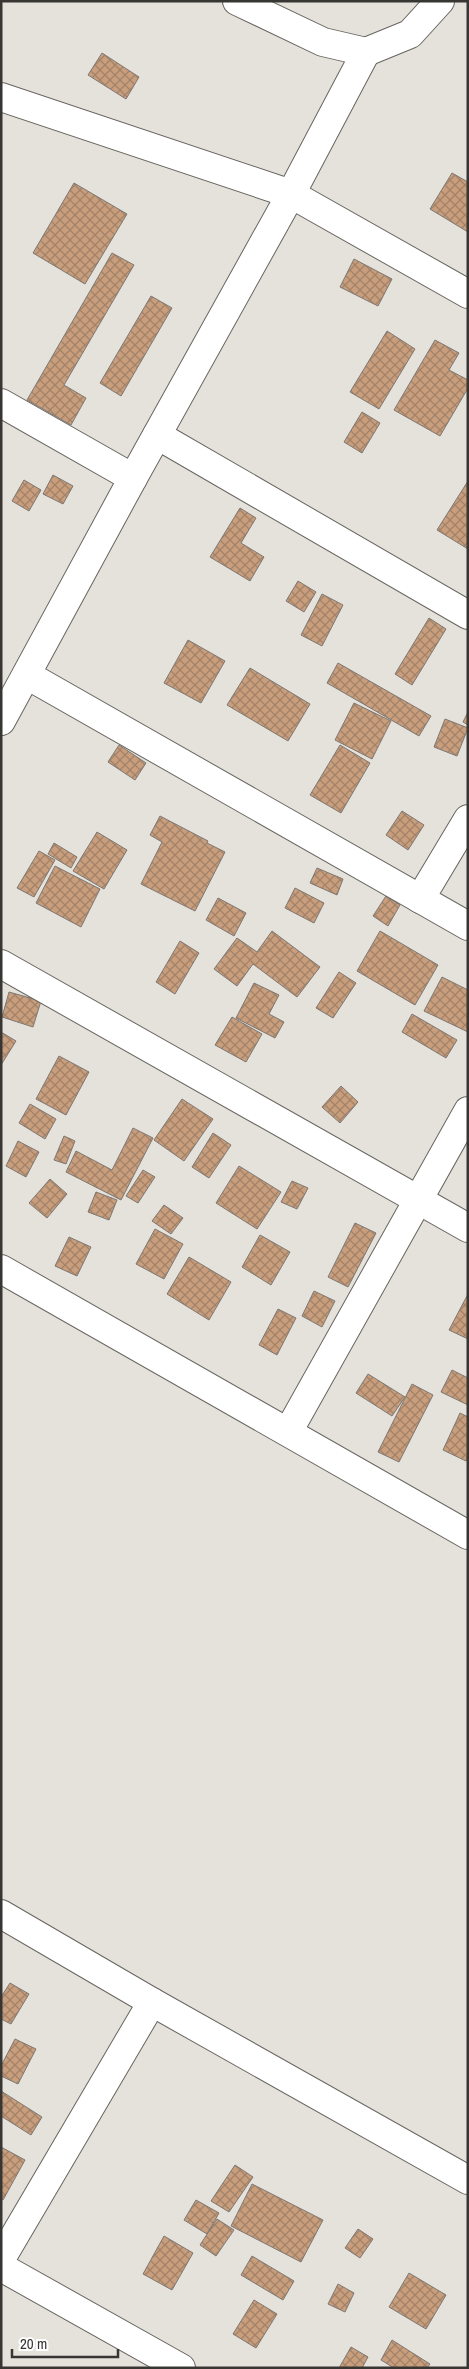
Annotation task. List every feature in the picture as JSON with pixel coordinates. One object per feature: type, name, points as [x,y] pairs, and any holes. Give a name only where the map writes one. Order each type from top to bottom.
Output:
[{"type":"street","points":[[237,1],[323,42],[366,52],[410,34],[440,1]]},
{"type":"street","points":[[2,716],[27,675],[156,435],[291,194],[366,52]]},
{"type":"street","points":[[1,97],[291,194],[468,294]]},
{"type":"street","points":[[1,403],[133,478]]},
{"type":"street","points":[[156,435],[468,615]]},
{"type":"street","points":[[27,675],[468,926]]},
{"type":"street","points":[[420,899],[468,819]]},
{"type":"street","points":[[1,964],[468,1228]]},
{"type":"street","points":[[288,1432],[468,1111]]},
{"type":"street","points":[[1,1269],[468,1535]]},
{"type":"street","points":[[1,1914],[152,2002],[468,2180]]},
{"type":"street","points":[[1,2259],[152,2002]]},
{"type":"street","points":[[1,2267],[181,2368]]},
{"type":"building","points":[[102,53],[139,77],[126,99],[88,75]]},
{"type":"building","points":[[452,173],[468,182],[468,232],[430,209]]},
{"type":"building","points":[[74,183],[127,214],[85,284],[33,253]]},
{"type":"building","points":[[112,253],[134,265],[64,385],[86,398],[71,425],[27,400]]},
{"type":"building","points":[[354,259],[392,279],[378,306],[340,287]]},
{"type":"building","points":[[151,296],[172,308],[121,396],[100,383]]},
{"type":"building","points":[[387,331],[415,349],[379,409],[350,392]]},
{"type":"building","points":[[435,340],[459,353],[449,370],[468,380],[468,388],[440,436],[394,410]]},
{"type":"building","points":[[362,412],[380,423],[362,453],[344,442]]},
{"type":"building","points":[[53,475],[73,486],[63,504],[43,494]]},
{"type":"building","points":[[24,480],[41,490],[29,511],[12,501]]},
{"type":"building","points":[[468,481],[468,549],[437,530]]},
{"type":"building","points":[[240,508],[256,518],[241,543],[264,557],[250,581],[210,557]]},
{"type":"building","points":[[298,581],[316,592],[304,612],[286,601]]},
{"type":"building","points":[[322,594],[343,605],[322,646],[301,635]]},
{"type":"building","points":[[429,618],[446,629],[412,685],[395,674]]},
{"type":"building","points":[[188,640],[225,661],[201,703],[164,683]]},
{"type":"building","points":[[338,663],[431,716],[419,736],[327,683]]},
{"type":"building","points":[[250,668],[310,704],[288,741],[227,705]]},
{"type":"building","points":[[354,703],[391,721],[372,759],[335,740]]},
{"type":"building","points":[[468,712],[468,725],[463,722]]},
{"type":"building","points":[[445,719],[468,728],[457,756],[434,747]]},
{"type":"building","points":[[119,745],[146,763],[135,780],[108,762]]},
{"type":"building","points":[[340,745],[370,763],[341,813],[310,795]]},
{"type":"building","points":[[402,811],[424,825],[408,850],[386,835]]},
{"type":"building","points":[[160,816],[225,852],[195,911],[141,884],[162,842],[150,835]]},
{"type":"building","points":[[97,832],[127,850],[104,889],[73,871]]},
{"type":"building","points":[[54,843],[77,857],[71,868],[48,854]]},
{"type":"building","points":[[39,851],[55,860],[34,897],[17,888]]},
{"type":"building","points":[[55,866],[100,889],[81,927],[36,903]]},
{"type":"building","points":[[317,868],[343,879],[337,895],[310,883]]},
{"type":"building","points":[[295,888],[324,903],[314,923],[285,908]]},
{"type":"building","points":[[386,896],[400,905],[388,926],[373,916]]},
{"type":"building","points":[[218,898],[246,913],[234,936],[206,920]]},
{"type":"building","points":[[272,931],[320,967],[297,997],[253,964],[237,986],[214,969],[237,938],[257,952]]},
{"type":"building","points":[[380,931],[438,965],[415,1005],[357,971]]},
{"type":"building","points":[[180,941],[199,953],[175,994],[156,982]]},
{"type":"building","points":[[339,972],[356,983],[333,1018],[316,1008]]},
{"type":"building","points":[[442,977],[468,990],[468,1032],[424,1011]]},
{"type":"building","points":[[254,983],[279,995],[269,1014],[284,1022],[275,1038],[236,1018]]},
{"type":"building","points":[[9,992],[41,1001],[33,1027],[2,1017]]},
{"type":"building","points":[[412,1014],[457,1040],[446,1058],[402,1032]]},
{"type":"building","points":[[232,1017],[262,1034],[246,1062],[215,1045]]},
{"type":"building","points":[[1,1032],[16,1041],[1,1065]]},
{"type":"building","points":[[59,1056],[89,1072],[66,1115],[36,1099]]},
{"type":"building","points":[[341,1086],[358,1102],[340,1123],[322,1107]]},
{"type":"building","points":[[182,1099],[213,1119],[184,1161],[154,1140]]},
{"type":"building","points":[[30,1104],[56,1119],[45,1139],[19,1123]]},
{"type":"building","points":[[133,1128],[153,1138],[121,1200],[66,1172],[76,1151],[112,1170]]},
{"type":"building","points":[[213,1133],[231,1145],[209,1178],[192,1167]]},
{"type":"building","points":[[64,1136],[75,1141],[66,1164],[54,1160]]},
{"type":"building","points":[[18,1141],[39,1152],[26,1177],[6,1166]]},
{"type":"building","points":[[239,1166],[281,1192],[257,1229],[216,1203]]},
{"type":"building","points":[[143,1170],[155,1177],[138,1203],[126,1196]]},
{"type":"building","points":[[50,1179],[67,1194],[47,1218],[29,1203]]},
{"type":"building","points":[[292,1181],[308,1188],[297,1209],[281,1202]]},
{"type":"building","points":[[96,1192],[117,1200],[109,1220],[88,1212]]},
{"type":"building","points":[[164,1205],[183,1218],[171,1234],[152,1221]]},
{"type":"building","points":[[355,1223],[376,1233],[348,1287],[328,1277]]},
{"type":"building","points":[[155,1229],[183,1244],[164,1279],[136,1264]]},
{"type":"building","points":[[260,1235],[290,1252],[271,1285],[242,1267]]},
{"type":"building","points":[[69,1237],[91,1247],[77,1276],[55,1266]]},
{"type":"building","points":[[189,1257],[231,1282],[209,1320],[167,1294]]},
{"type":"building","points":[[314,1291],[335,1301],[322,1327],[302,1316]]},
{"type":"building","points":[[468,1294],[468,1339],[449,1330]]},
{"type":"building","points":[[278,1309],[296,1318],[277,1355],[259,1345]]},
{"type":"building","points":[[452,1370],[468,1378],[468,1405],[441,1392]]},
{"type":"building","points":[[368,1374],[405,1397],[392,1416],[356,1393]]},
{"type":"building","points":[[412,1384],[433,1395],[399,1462],[378,1452]]},
{"type":"building","points":[[460,1413],[468,1417],[468,1456],[466,1461],[443,1450]]},
{"type":"building","points":[[10,1983],[29,1994],[11,2024],[1,2019],[1,1997]]},
{"type":"building","points":[[15,2039],[36,2049],[18,2084],[1,2076],[1,2066]]},
{"type":"building","points":[[1,2091],[42,2117],[31,2135],[1,2116]]},
{"type":"building","points":[[1,2147],[25,2160],[3,2200],[1,2199]]},
{"type":"building","points":[[235,2165],[253,2177],[229,2212],[211,2201]]},
{"type":"building","points":[[252,2184],[323,2220],[301,2262],[231,2226]]},
{"type":"building","points":[[196,2200],[219,2213],[207,2234],[184,2220]]},
{"type":"building","points":[[217,2219],[234,2230],[216,2256],[200,2245]]},
{"type":"building","points":[[358,2229],[373,2239],[360,2258],[345,2248]]},
{"type":"building","points":[[164,2236],[193,2253],[172,2290],[143,2274]]},
{"type":"building","points":[[252,2256],[294,2281],[283,2300],[241,2275]]},
{"type":"building","points":[[409,2273],[446,2295],[426,2329],[389,2307]]},
{"type":"building","points":[[338,2284],[354,2293],[345,2312],[328,2304]]},
{"type":"building","points":[[254,2300],[277,2314],[256,2348],[233,2334]]},
{"type":"building","points":[[392,2340],[430,2364],[427,2368],[394,2368],[381,2360]]},
{"type":"building","points":[[351,2347],[368,2357],[362,2368],[339,2368]]}]
